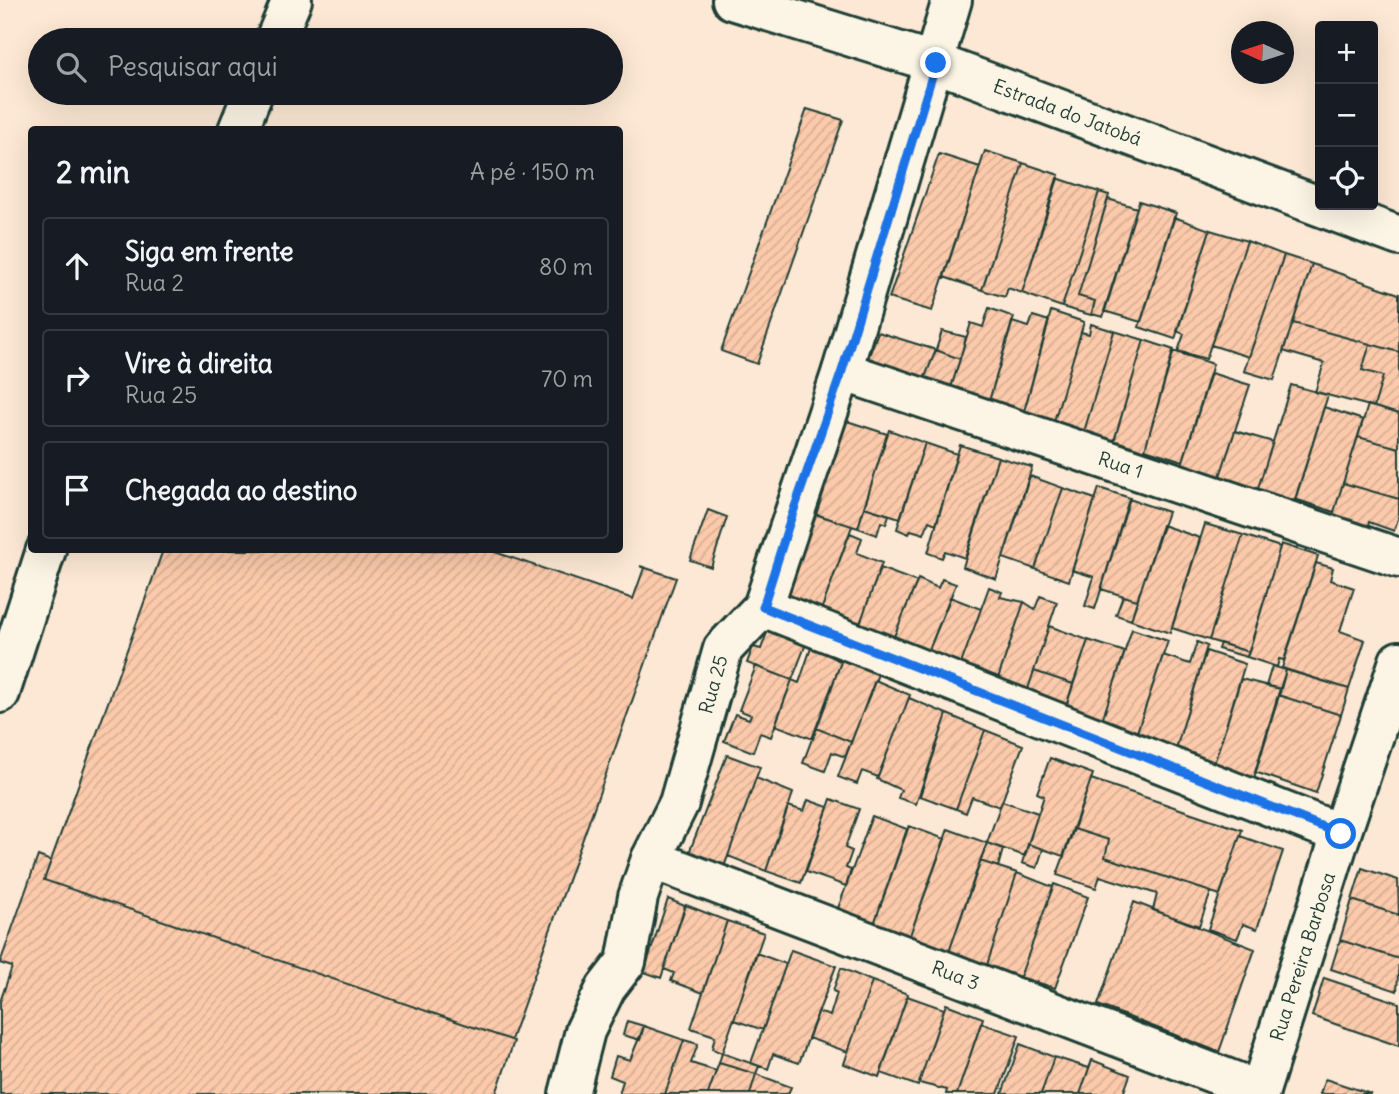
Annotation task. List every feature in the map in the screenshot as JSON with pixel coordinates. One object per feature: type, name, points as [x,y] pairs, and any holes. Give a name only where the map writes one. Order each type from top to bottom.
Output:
[{"type":"street","points":[[280,28],[292,0]]},
{"type":"street","name":"Estrada do Jatobá","points":[[732,0],[936,63],[1399,236]]},
{"type":"street","name":"Rua 25","points":[[569,1094],[585,1031],[606,988],[626,962],[638,897],[652,859],[679,803],[723,649],[763,607],[842,371],[936,63],[952,0]]},
{"type":"street","points":[[240,126],[248,105]]},
{"type":"street","name":"Rua 1","points":[[842,371],[1399,558]]},
{"type":"street","points":[[0,693],[45,553]]},
{"type":"street","points":[[763,607],[1341,834]]},
{"type":"street","name":"Rua Pereira Barbosa","points":[[1260,1093],[1341,834],[1399,661]]},
{"type":"street","name":"Rua 3","points":[[652,859],[1260,1093]]},
{"type":"building","points":[[807,109],[843,120],[757,364],[721,351]]},
{"type":"building","points":[[985,151],[1023,163],[982,290],[944,277]]},
{"type":"building","points":[[939,154],[980,167],[932,311],[889,298]]},
{"type":"building","points":[[1023,163],[1059,175],[1022,293],[1008,288],[1005,297],[982,290]]},
{"type":"building","points":[[1057,178],[1099,192],[1062,307],[1022,293]]},
{"type":"building","points":[[1099,192],[1109,195],[1078,296],[1095,301],[1091,315],[1062,307]]},
{"type":"building","points":[[1108,199],[1137,208],[1103,317],[1092,314],[1095,301],[1078,296]]},
{"type":"building","points":[[1139,201],[1176,213],[1141,322],[1104,311]]},
{"type":"building","points":[[1174,217],[1210,230],[1175,339],[1139,327]]},
{"type":"building","points":[[1210,230],[1247,241],[1206,359],[1178,351],[1184,334],[1177,331]]},
{"type":"building","points":[[1247,241],[1284,255],[1249,357],[1211,345]]},
{"type":"building","points":[[1284,255],[1312,264],[1274,380],[1244,371]]},
{"type":"building","points":[[1312,264],[1399,294],[1399,352],[1293,323]]},
{"type":"building","points":[[989,308],[1014,317],[987,408],[950,391],[971,323],[983,327]]},
{"type":"building","points":[[1051,311],[1084,322],[1052,428],[1022,419]]},
{"type":"building","points":[[1033,316],[1049,321],[1022,419],[987,408],[1012,322],[1029,327]]},
{"type":"building","points":[[1293,323],[1370,344],[1362,370],[1383,376],[1374,407],[1315,392],[1324,363],[1283,351]]},
{"type":"building","points":[[1091,324],[1114,331],[1081,442],[1052,428],[1081,332],[1089,334]]},
{"type":"building","points":[[942,331],[966,337],[960,359],[936,350]]},
{"type":"building","points":[[1114,331],[1144,340],[1111,451],[1081,442]]},
{"type":"building","points":[[878,332],[936,350],[923,382],[866,364]]},
{"type":"building","points":[[1144,340],[1174,350],[1143,456],[1113,445]]},
{"type":"building","points":[[1370,344],[1399,352],[1399,414],[1374,407],[1383,376],[1362,370]]},
{"type":"building","points":[[936,350],[960,359],[950,391],[923,382]]},
{"type":"building","points":[[1173,351],[1213,364],[1183,461],[1145,449]]},
{"type":"building","points":[[1211,373],[1250,385],[1219,479],[1180,471]]},
{"type":"building","points":[[1291,385],[1328,395],[1292,510],[1255,498]]},
{"type":"building","points":[[1368,405],[1399,414],[1399,448],[1358,437]]},
{"type":"building","points":[[1324,407],[1363,420],[1334,512],[1295,499]]},
{"type":"building","points":[[847,421],[887,434],[858,528],[815,514]]},
{"type":"building","points":[[889,430],[925,443],[900,518],[864,507]]},
{"type":"building","points":[[1235,431],[1273,442],[1257,491],[1219,479]]},
{"type":"building","points":[[1358,437],[1399,448],[1399,499],[1343,483]]},
{"type":"building","points":[[925,443],[957,454],[936,524],[929,521],[924,534],[911,530],[909,534],[897,529]]},
{"type":"building","points":[[960,445],[998,457],[965,558],[945,551],[942,558],[928,553]]},
{"type":"building","points":[[998,457],[1032,467],[996,579],[963,567]]},
{"type":"building","points":[[1030,476],[1063,488],[1035,569],[1003,558]]},
{"type":"building","points":[[1343,483],[1399,499],[1399,516],[1394,531],[1369,522],[1366,533],[1331,522]]},
{"type":"building","points":[[1063,488],[1095,499],[1069,581],[1035,569]]},
{"type":"building","points":[[1099,488],[1130,498],[1095,609],[1085,606],[1094,577],[1072,570]]},
{"type":"building","points":[[1129,499],[1168,512],[1137,600],[1101,589]]},
{"type":"building","points":[[864,507],[889,515],[886,524],[881,522],[877,535],[858,528]]},
{"type":"building","points":[[801,509],[852,526],[819,616],[768,593]]},
{"type":"building","points":[[708,510],[727,517],[711,567],[690,560]]},
{"type":"building","points":[[1205,524],[1243,535],[1209,640],[1172,628]]},
{"type":"building","points":[[1162,525],[1200,538],[1170,633],[1131,620]]},
{"type":"building","points":[[850,533],[862,538],[857,553],[882,563],[857,632],[819,616]]},
{"type":"building","points":[[1243,535],[1280,547],[1249,652],[1209,640]]},
{"type":"building","points":[[1281,544],[1318,556],[1284,660],[1279,659],[1277,667],[1247,657]]},
{"type":"building","points":[[162,553],[498,553],[633,599],[644,568],[640,566],[676,578],[511,1040],[44,880]]},
{"type":"building","points":[[1316,563],[1333,568],[1330,580],[1354,588],[1340,631],[1365,640],[1349,689],[1282,668]]},
{"type":"building","points":[[880,568],[917,582],[890,646],[857,632]]},
{"type":"building","points":[[918,579],[938,588],[942,579],[956,584],[925,660],[890,646]]},
{"type":"building","points":[[989,587],[1002,592],[1000,597],[1024,602],[994,690],[958,672]]},
{"type":"building","points":[[1040,596],[1057,602],[1024,701],[994,690],[1024,602],[1035,609]]},
{"type":"building","points":[[1123,596],[1137,600],[1131,620],[1116,615]]},
{"type":"building","points":[[950,597],[981,609],[958,672],[925,660]]},
{"type":"building","points":[[770,624],[807,641],[792,680],[747,663],[753,647],[761,649]]},
{"type":"building","points":[[1049,626],[1088,640],[1073,684],[1034,671]]},
{"type":"building","points":[[1132,629],[1168,641],[1135,738],[1100,727]]},
{"type":"building","points":[[1088,640],[1125,652],[1099,729],[1063,716]]},
{"type":"building","points":[[1197,642],[1207,646],[1175,752],[1135,738],[1163,655],[1190,664]]},
{"type":"building","points":[[1220,643],[1249,652],[1247,657],[1218,649]]},
{"type":"building","points":[[812,645],[841,662],[813,739],[775,725],[792,680],[799,683]]},
{"type":"building","points":[[1206,651],[1245,664],[1214,764],[1175,752]]},
{"type":"building","points":[[842,659],[878,674],[851,742],[816,728]]},
{"type":"building","points":[[756,666],[792,680],[771,737],[760,733],[753,752],[724,741],[735,714],[749,719],[751,715],[739,710]]},
{"type":"building","points":[[1272,666],[1286,670],[1281,689],[1266,686]]},
{"type":"building","points":[[1286,670],[1349,689],[1341,715],[1278,695]]},
{"type":"building","points":[[1034,671],[1073,684],[1063,716],[1024,701]]},
{"type":"building","points":[[1241,679],[1281,689],[1254,778],[1214,764]]},
{"type":"building","points":[[875,680],[910,695],[878,777],[862,771],[857,784],[838,777]]},
{"type":"building","points":[[1278,695],[1341,715],[1316,793],[1255,772]]},
{"type":"building","points":[[909,698],[947,714],[916,804],[898,798],[901,790],[877,779]]},
{"type":"building","points":[[947,714],[985,730],[956,809],[920,796]]},
{"type":"building","points":[[816,728],[851,742],[845,757],[832,752],[825,771],[803,763]]},
{"type":"building","points":[[985,730],[1023,745],[1000,807],[972,797],[966,813],[956,809]]},
{"type":"building","points":[[727,755],[760,767],[724,867],[689,853]]},
{"type":"building","points":[[1050,758],[1093,774],[1063,856],[1028,844],[1044,796],[1037,793]]},
{"type":"building","points":[[756,778],[793,793],[766,871],[728,856]]},
{"type":"building","points":[[1091,779],[1242,830],[1220,895],[1105,857],[1109,840],[1074,829]]},
{"type":"building","points":[[831,799],[859,809],[845,848],[852,851],[846,868],[851,870],[846,886],[806,872]]},
{"type":"building","points":[[808,800],[828,807],[801,883],[766,871],[788,806],[804,811]]},
{"type":"building","points":[[1002,801],[1038,813],[1025,856],[987,843]]},
{"type":"building","points":[[872,816],[907,829],[874,924],[837,911]]},
{"type":"building","points":[[909,826],[945,839],[909,938],[874,924]]},
{"type":"building","points":[[948,829],[987,843],[949,952],[909,938]]},
{"type":"building","points":[[1074,829],[1109,840],[1105,857],[1211,892],[1199,926],[1153,910],[1157,894],[1100,876],[1096,888],[1057,875]]},
{"type":"building","points":[[1240,836],[1283,851],[1257,929],[1243,924],[1237,939],[1208,929]]},
{"type":"building","points":[[987,843],[1003,849],[998,867],[980,861]]},
{"type":"building","points":[[1028,844],[1043,849],[1037,868],[1022,863]]},
{"type":"building","points":[[38,856],[51,861],[44,880],[514,1041],[496,1094],[0,1094],[0,1002],[12,967],[0,963]]},
{"type":"building","points":[[980,861],[1017,873],[987,965],[949,952]]},
{"type":"building","points":[[1362,868],[1398,880],[1399,915],[1352,900]]},
{"type":"building","points":[[1017,873],[1053,887],[1020,977],[987,965]]},
{"type":"building","points":[[1054,884],[1088,897],[1055,988],[1020,977]]},
{"type":"building","points":[[668,899],[685,906],[661,978],[644,972]]},
{"type":"building","points":[[1352,900],[1399,915],[1399,959],[1340,940]]},
{"type":"building","points":[[1134,902],[1255,949],[1219,1052],[1098,1005]]},
{"type":"building","points":[[686,905],[727,921],[703,993],[671,981],[674,973],[664,969]]},
{"type":"building","points":[[727,921],[764,933],[722,1053],[712,1049],[715,1036],[691,1028]]},
{"type":"building","points":[[1340,940],[1399,959],[1397,991],[1331,969]]},
{"type":"building","points":[[791,950],[836,966],[799,1063],[773,1054],[768,1069],[751,1063]]},
{"type":"building","points":[[756,953],[786,964],[763,1030],[734,1020]]},
{"type":"building","points":[[841,968],[872,981],[848,1052],[808,1038],[818,1012],[830,1016],[837,993],[833,991]]},
{"type":"building","points":[[1324,978],[1399,1003],[1399,1046],[1312,1016]]},
{"type":"building","points":[[872,981],[908,994],[879,1077],[844,1064]]},
{"type":"building","points":[[907,996],[944,1009],[918,1086],[881,1073]]},
{"type":"building","points":[[946,1004],[983,1018],[957,1094],[946,1094],[947,1090],[919,1083]]},
{"type":"building","points":[[627,1021],[644,1026],[640,1040],[623,1035]]},
{"type":"building","points":[[981,1023],[1019,1036],[998,1094],[957,1094]]},
{"type":"building","points":[[644,1026],[684,1040],[665,1094],[619,1094],[623,1081],[610,1076],[616,1056],[630,1060]]},
{"type":"building","points":[[684,1040],[698,1044],[691,1063],[716,1071],[708,1094],[665,1094]]},
{"type":"building","points":[[1020,1044],[1054,1057],[1041,1094],[1002,1094]]},
{"type":"building","points":[[722,1053],[759,1066],[756,1074],[719,1063]]},
{"type":"building","points":[[1054,1057],[1089,1068],[1080,1094],[1041,1094]]},
{"type":"building","points":[[1092,1060],[1130,1075],[1123,1094],[1080,1094]]},
{"type":"building","points":[[719,1063],[756,1074],[750,1094],[708,1094]]},
{"type":"building","points":[[756,1074],[791,1087],[788,1094],[750,1094]]},
{"type":"building","points":[[1325,1079],[1371,1094],[1320,1094]]},
{"type":"route","points":[[936,63],[842,371],[763,607],[1341,834]]}]
